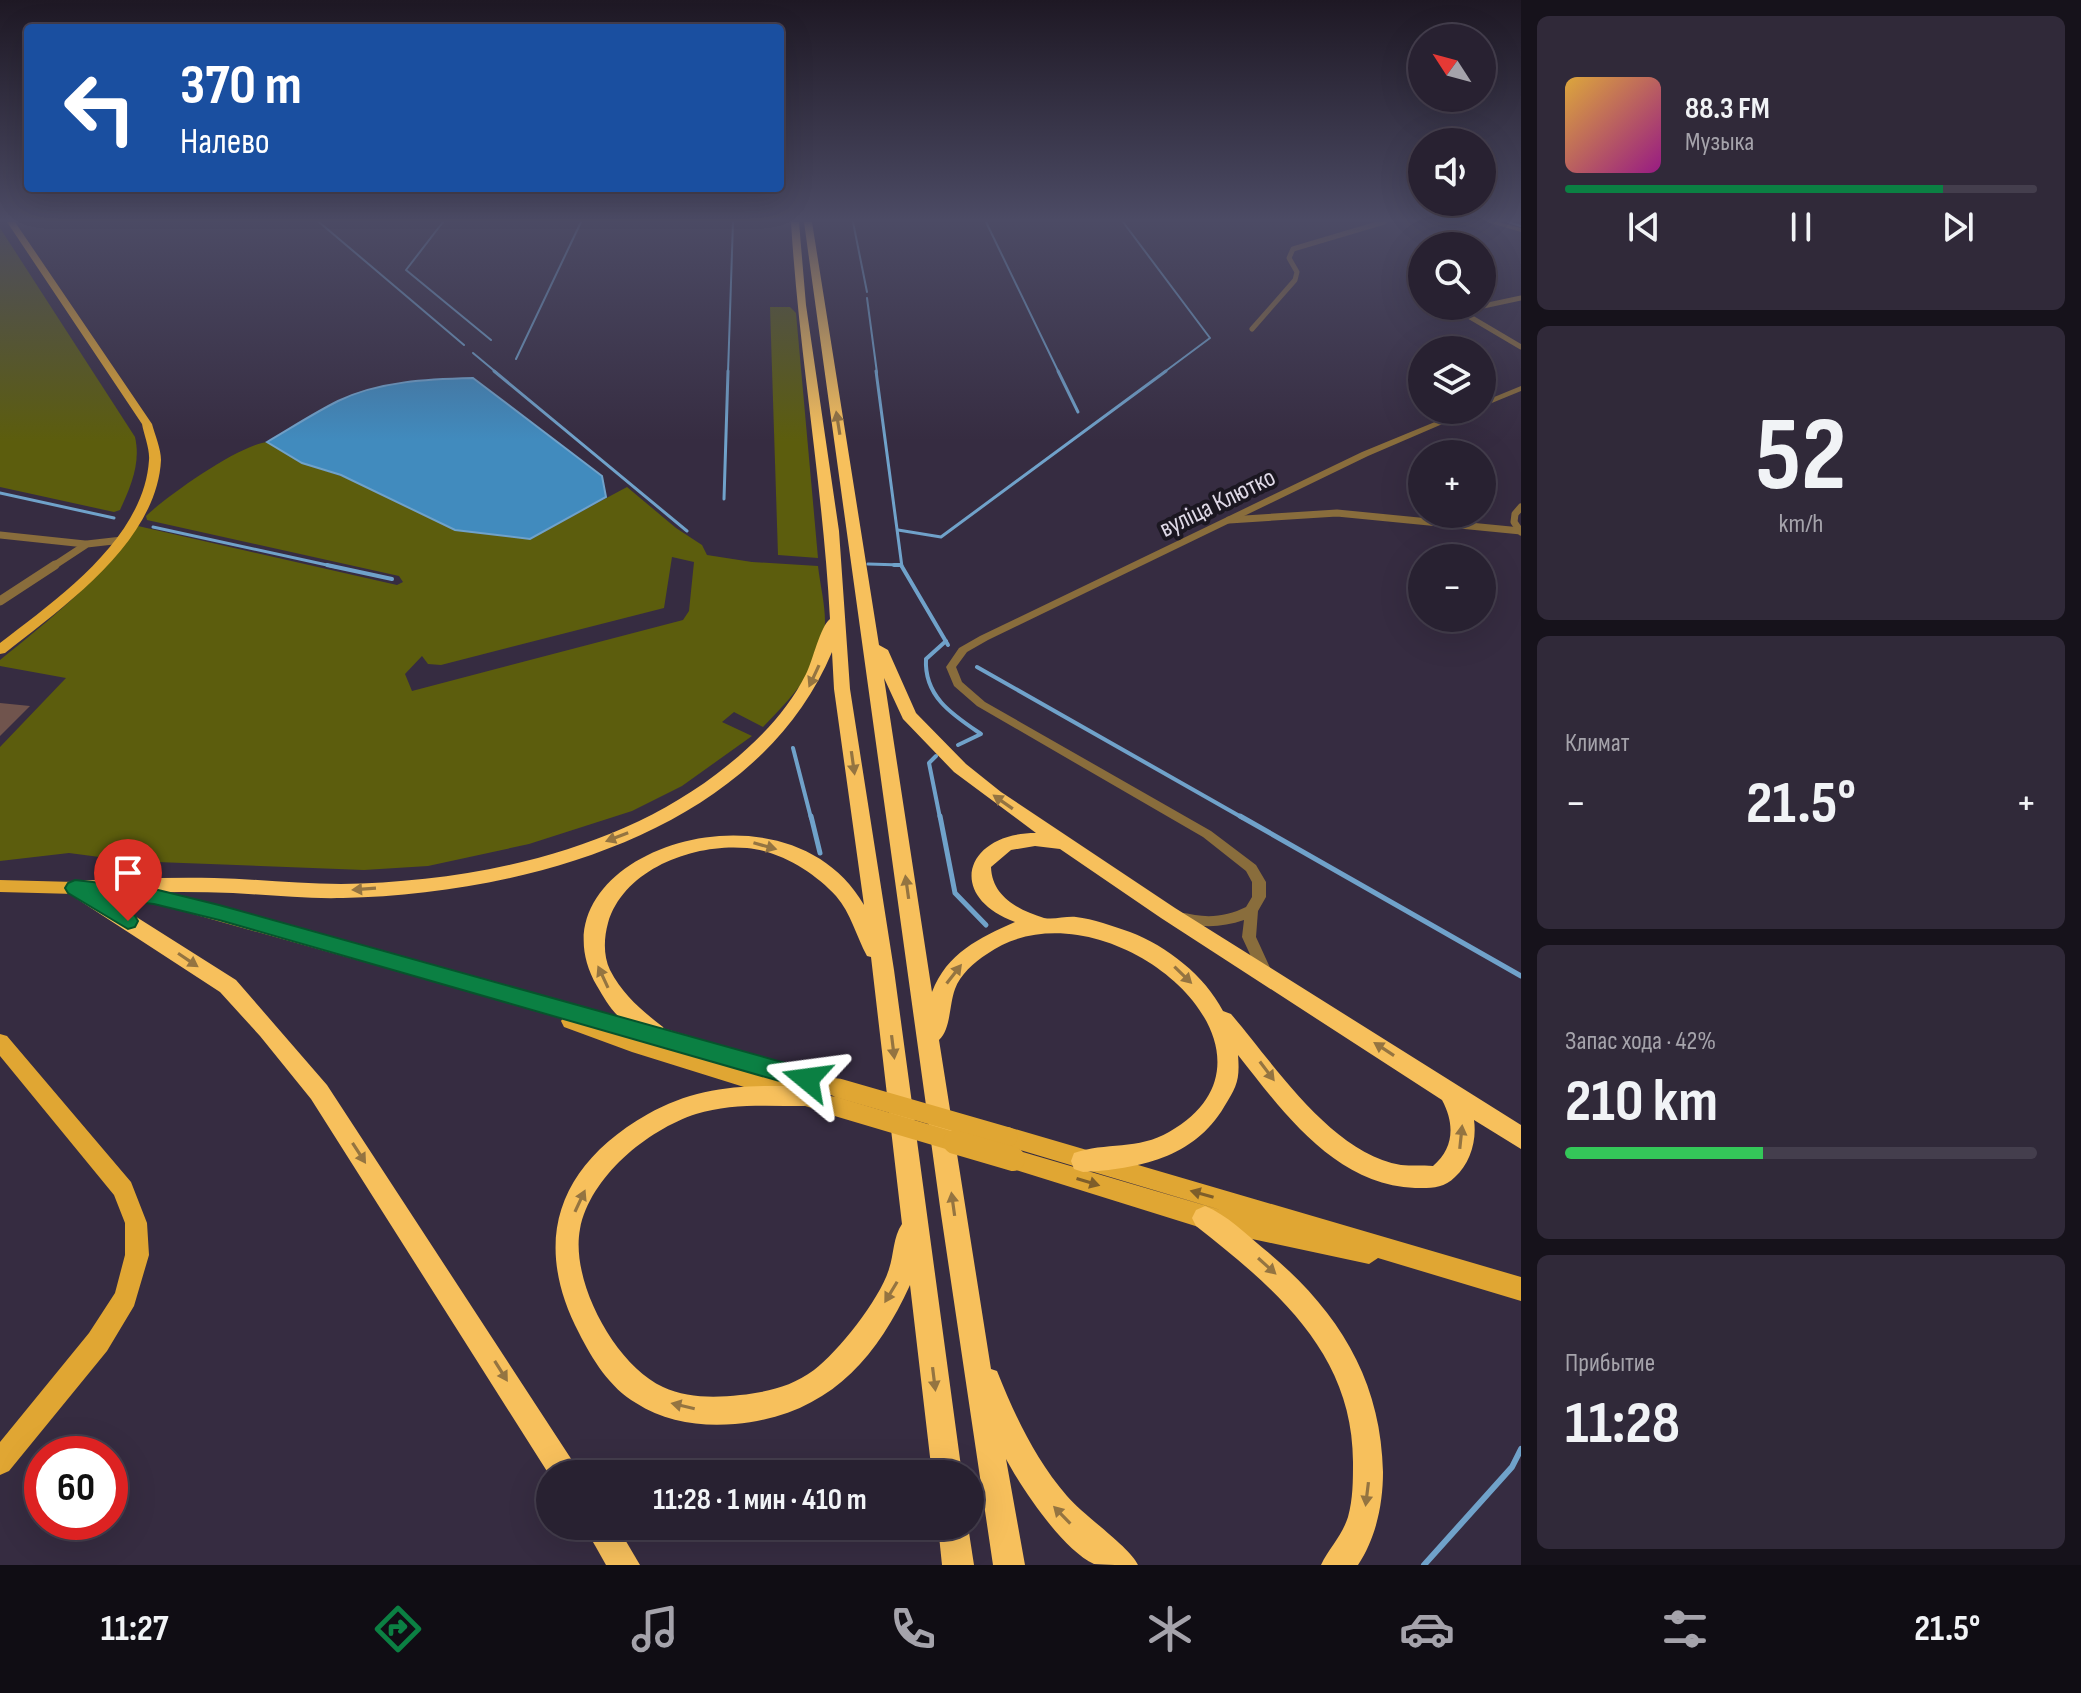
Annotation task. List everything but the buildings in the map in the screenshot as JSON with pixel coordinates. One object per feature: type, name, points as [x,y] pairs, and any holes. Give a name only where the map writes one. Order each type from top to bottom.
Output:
[{"type":"highway","points":[[800,295],[828,500],[838,602],[842,689],[883,970],[945,1460]]},
{"type":"highway","points":[[817,295],[869,622],[971,1337],[1009,1565]]},
{"type":"highway","points":[[75,888],[198,885],[342,891],[441,884],[532,866],[622,836],[683,806],[720,781],[776,733],[810,684],[827,645],[838,602]]},
{"type":"highway","points":[[869,622],[909,715],[960,768],[1067,846],[1168,913],[1521,1138]]},
{"type":"highway","points":[[1043,923],[1020,917],[992,900],[983,889],[981,866],[998,847],[1014,841],[1046,840],[1067,846]]},
{"type":"highway","points":[[655,1034],[619,1004],[605,983],[594,957],[595,918],[602,903],[630,876],[670,854],[706,843],[746,841],[766,845],[799,859],[828,877],[852,902],[883,970]]},
{"type":"highway","points":[[75,888],[228,986],[276,1040],[319,1092],[557,1460]]},
{"type":"highway","points":[[931,1048],[938,1010],[952,973],[989,941],[1020,927],[1043,923],[1082,924],[1121,935],[1146,947],[1185,977],[1314,1127],[1351,1157],[1378,1170],[1422,1178],[1437,1177],[1454,1162],[1461,1149],[1463,1126],[1459,1106],[1449,1091]]},
{"type":"highway","points":[[1083,1161],[1125,1160],[1152,1152],[1197,1127],[1216,1108],[1225,1090],[1229,1071],[1228,1046],[1216,1012]]},
{"type":"highway","points":[[804,1096],[752,1096],[687,1107],[652,1122],[625,1141],[583,1191],[567,1230],[567,1265],[588,1323],[615,1365],[638,1388],[673,1405],[712,1413],[771,1405],[798,1396],[830,1376],[859,1344],[900,1277],[914,1218]]},
{"type":"highway","points":[[1205,1218],[1265,1262],[1302,1300],[1326,1330],[1358,1395],[1367,1438],[1367,1503],[1344,1559],[1337,1565]]},
{"type":"highway","points":[[971,1337],[1016,1451],[1044,1497],[1071,1524],[1122,1565]]},
{"type":"highway","points":[[608,1540],[624,1565]]},
{"type":"highway","points":[[955,1540],[958,1565]]},
{"type":"main road","points":[[0,650],[79,585],[122,540],[148,495],[157,457],[156,442],[147,424],[60,295]]},
{"type":"main road","points":[[0,886],[75,888],[154,896],[655,1034],[836,1097],[1011,1148],[1205,1218],[1464,1273]]},
{"type":"main road","points":[[491,991],[632,1044],[804,1096],[836,1097]]},
{"type":"main road","points":[[0,1042],[123,1189],[136,1223],[137,1255],[126,1298],[98,1342],[0,1462]]},
{"type":"main road","points":[[1011,1148],[1083,1161],[1309,1224],[1521,1289]]},
{"type":"street","points":[[1252,329],[1282,295]]},
{"type":"street","points":[[1521,298],[1460,311],[1521,347]]},
{"type":"street","points":[[1496,399],[1521,388]]},
{"type":"street","name":"вуліца Клютко","points":[[1251,911],[1259,897],[1259,882],[1251,868],[1233,852],[1004,717],[960,688],[952,677],[951,667],[963,650],[984,638],[1365,454],[1437,424]]},
{"type":"street","points":[[1521,507],[1515,514],[1514,522],[1521,532]]},
{"type":"street","points":[[1229,520],[1337,513],[1521,532]]},
{"type":"street","points":[[0,535],[87,544],[122,540]]},
{"type":"street","points":[[0,601],[87,544]]},
{"type":"street","points":[[1168,913],[1216,921],[1241,917],[1251,911]]},
{"type":"street","points":[[1251,911],[1249,937],[1265,973]]},
{"type":"shaded area","points":[[0,295],[43,295],[135,437],[136,465],[120,510],[114,512],[0,487]]},
{"type":"shaded area","points":[[770,307],[790,307],[796,313],[818,558],[778,555]]},
{"type":"shaded area","points":[[267,442],[302,463],[530,539],[627,487],[676,528],[702,545],[707,555],[752,562],[818,566],[825,622],[819,652],[804,680],[763,727],[734,712],[722,722],[752,736],[682,786],[632,811],[529,844],[428,866],[364,870],[130,861],[69,853],[0,861],[0,747],[66,678],[0,666],[0,660],[91,581],[138,526],[397,585],[403,582],[399,576],[147,520],[146,516],[187,484],[222,461]],"holes":[[[672,557],[694,562],[689,611],[683,620],[412,691],[405,674],[422,656],[428,664],[441,665],[664,608]]]},
{"type":"water","points":[[473,378],[602,476],[606,497],[530,539],[455,530],[341,475],[302,463],[267,442],[338,401],[370,389],[422,380]]},
{"type":"waterway","points":[[405,295],[464,345]]},
{"type":"waterway","points":[[436,295],[491,340]]},
{"type":"waterway","points":[[516,359],[546,295]]},
{"type":"waterway","points":[[728,373],[731,295]]},
{"type":"waterway","points":[[1021,295],[1059,373]]},
{"type":"waterway","points":[[1163,373],[1210,338],[1178,295]]},
{"type":"waterway","points":[[867,298],[877,373]]},
{"type":"waterway","points":[[473,353],[497,373]]},
{"type":"waterway","points":[[494,371],[687,531]]},
{"type":"waterway","points":[[724,499],[728,371]]},
{"type":"waterway","points":[[876,371],[902,567]]},
{"type":"waterway","points":[[1058,371],[1078,412]]},
{"type":"waterway","points":[[898,530],[941,537],[1166,371]]},
{"type":"waterway","points":[[0,493],[114,518]]},
{"type":"waterway","points":[[153,527],[336,567]]},
{"type":"waterway","points":[[868,564],[901,565]]},
{"type":"waterway","points":[[327,565],[392,579]]},
{"type":"waterway","points":[[894,565],[901,565]]},
{"type":"waterway","points":[[902,567],[946,641]]},
{"type":"waterway","points":[[946,641],[948,645]]},
{"type":"waterway","points":[[946,641],[926,659],[930,684],[942,704],[981,734],[958,745]]},
{"type":"waterway","points":[[977,667],[1243,818]]},
{"type":"waterway","points":[[793,748],[811,818]]},
{"type":"waterway","points":[[936,756],[929,763],[940,818]]},
{"type":"waterway","points":[[811,816],[820,853]]},
{"type":"waterway","points":[[940,816],[955,893],[986,925]]},
{"type":"waterway","points":[[1240,816],[1521,976]]},
{"type":"waterway","points":[[1424,1565],[1512,1467],[1521,1449]]},
{"type":"route","points":[[128,921],[75,888],[154,896],[807,1079]]}]
